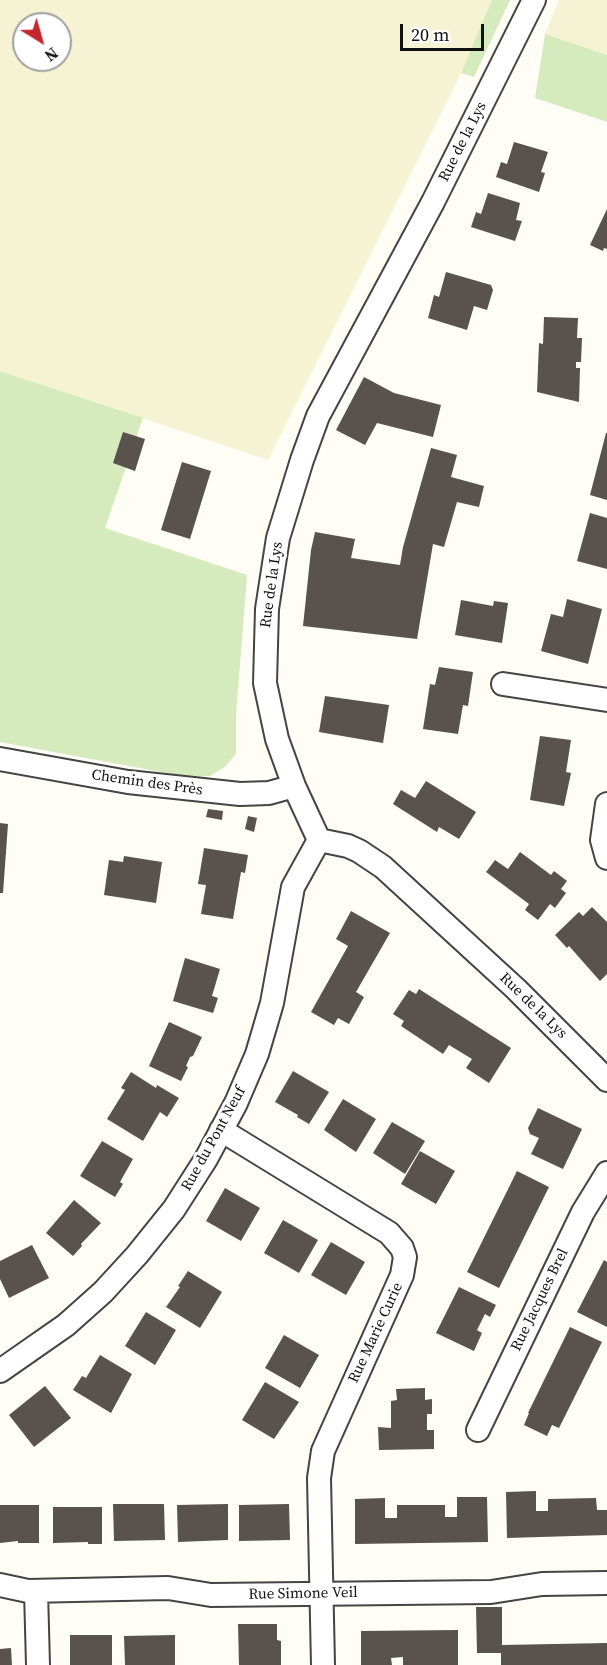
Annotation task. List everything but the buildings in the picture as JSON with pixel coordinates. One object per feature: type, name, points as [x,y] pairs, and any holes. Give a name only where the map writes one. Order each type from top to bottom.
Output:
[{"type":"street","name":"Rue de la Lys","points":[[534,0],[433,202],[318,416],[290,497],[274,561],[267,609],[265,683],[272,723],[294,786],[319,840],[348,846],[382,867],[516,988],[607,1080]]},
{"type":"street","points":[[503,684],[607,700]]},
{"type":"street","name":"Chemin des Près","points":[[0,759],[128,782],[240,794],[269,793],[294,786]]},
{"type":"street","points":[[607,804],[602,840],[607,858]]},
{"type":"street","name":"Rue du Pont Neuf","points":[[0,1371],[87,1308],[119,1275],[174,1209],[247,1081],[265,1030],[278,976],[293,887],[319,840]]},
{"type":"street","name":"Rue Marie Curie","points":[[221,1130],[389,1233],[402,1248],[405,1257],[402,1275],[323,1451],[319,1478],[322,1593]]},
{"type":"street","name":"Rue Jacques Brel","points":[[478,1430],[583,1212],[607,1173]]},
{"type":"street","name":"Rue Simone Veil","points":[[0,1585],[21,1591],[157,1588],[211,1595],[491,1592],[542,1584],[607,1583]]},
{"type":"street","points":[[36,1591],[38,1665]]},
{"type":"street","points":[[322,1593],[323,1665]]},
{"type":"shaded area","points":[[0,0],[492,0],[467,61],[268,460],[0,371]]},
{"type":"shaded area","points":[[559,0],[607,0],[607,55],[545,34]]},
{"type":"green space","points":[[492,0],[510,0],[474,77],[461,73]]},
{"type":"green space","points":[[545,34],[607,55],[607,122],[535,98]]},
{"type":"green space","points":[[0,371],[143,418],[105,528],[247,575],[236,715],[236,754],[226,766],[210,776],[188,777],[0,742]]}]
